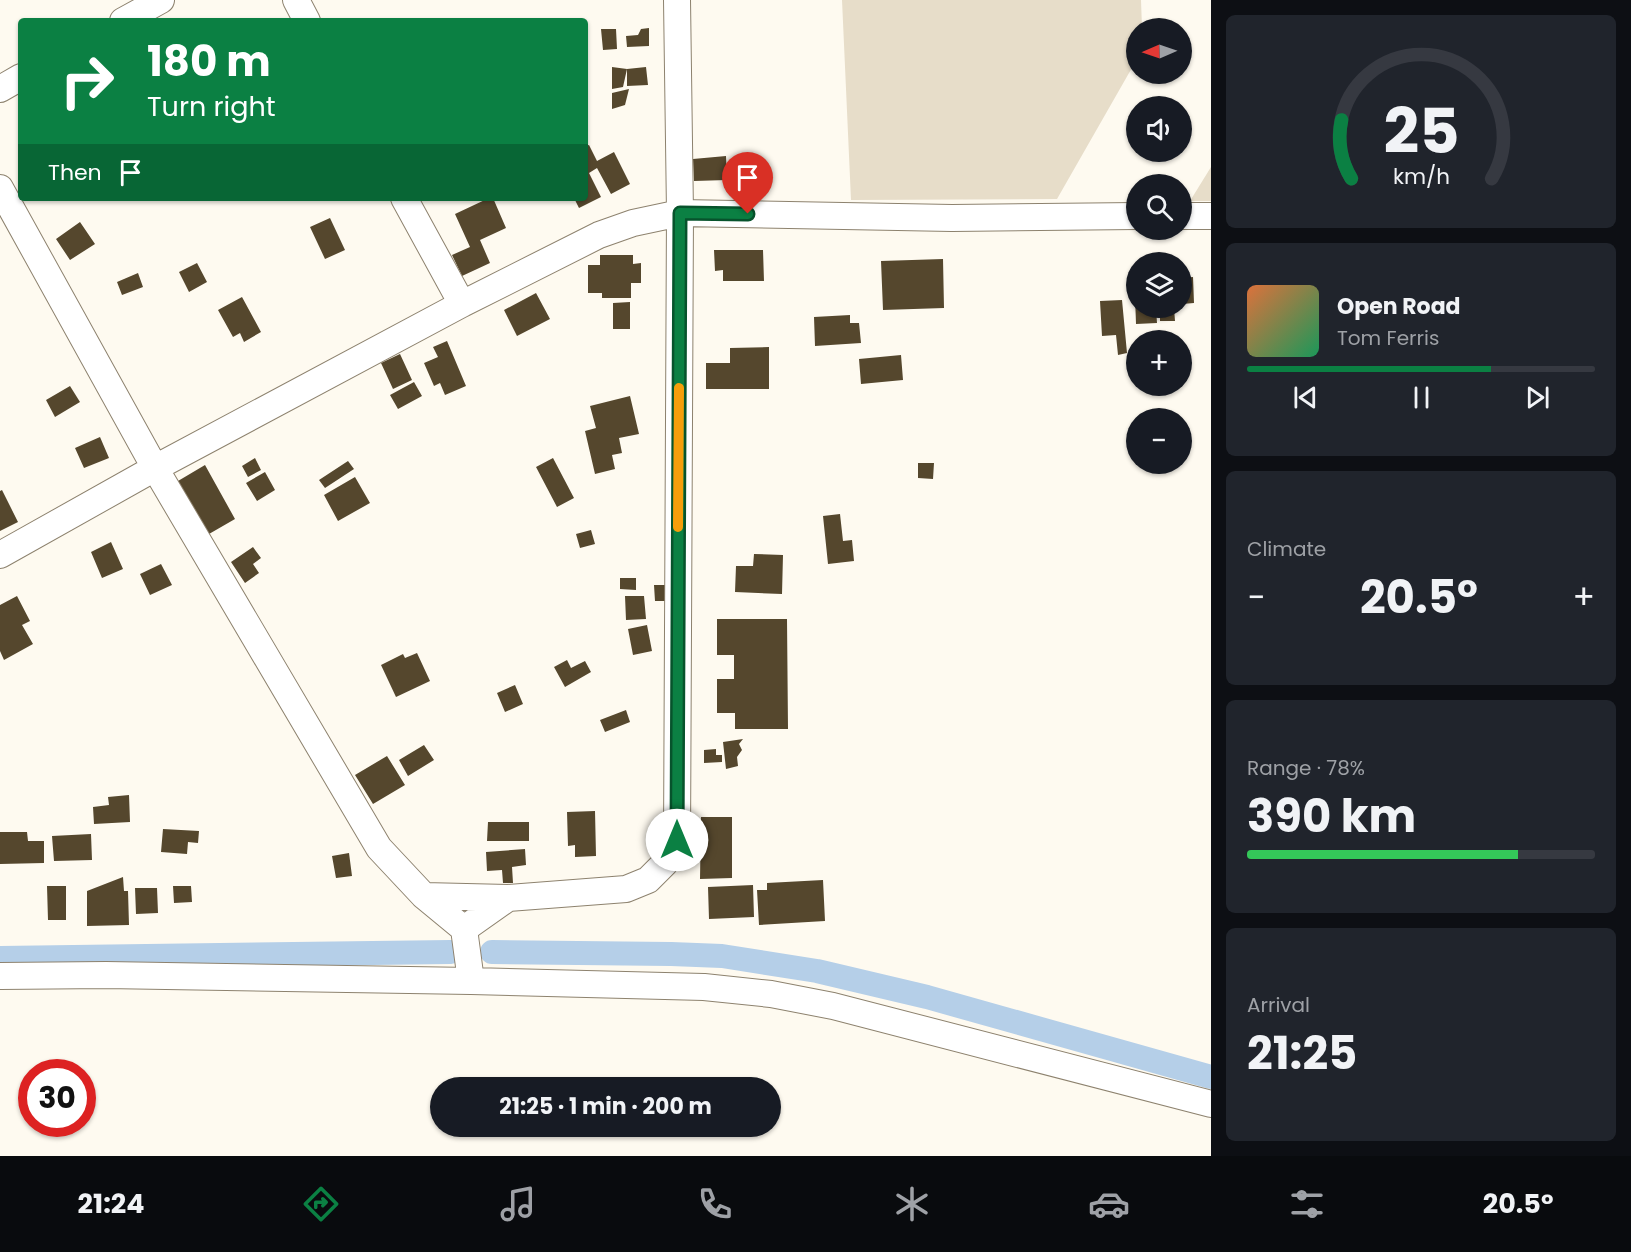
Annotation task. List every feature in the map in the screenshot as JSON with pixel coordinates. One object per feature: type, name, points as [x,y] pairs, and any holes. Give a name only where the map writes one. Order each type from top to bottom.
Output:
[{"type":"street","points":[[128,18],[161,0]]},
{"type":"street","points":[[296,0],[305,18]]},
{"type":"street","points":[[424,896],[508,898],[626,889],[648,880],[665,863],[677,840],[680,213],[678,0]]},
{"type":"street","points":[[0,89],[18,79]]},
{"type":"street","points":[[0,188],[155,468],[379,848],[424,896],[464,929],[471,981]]},
{"type":"street","points":[[406,201],[462,304]]},
{"type":"street","points":[[0,555],[155,468],[462,304],[599,235],[633,223],[680,213],[952,218],[1126,216]]},
{"type":"street","points":[[1192,216],[1211,216]]},
{"type":"street","points":[[464,929],[508,898]]},
{"type":"street","points":[[0,976],[106,975],[471,981],[704,987],[771,994],[833,1006],[1211,1104]]},
{"type":"shaded area","points":[[842,0],[1141,0],[1142,18],[1126,18],[1126,78],[1057,199],[851,200]]},
{"type":"shaded area","points":[[1211,167],[1211,201],[1192,201]]},
{"type":"building","points":[[649,28],[649,46],[627,47],[626,36],[638,35],[641,29]]},
{"type":"building","points":[[601,29],[616,29],[617,49],[603,50]]},
{"type":"building","points":[[612,67],[627,69],[623,87],[612,89]]},
{"type":"building","points":[[646,67],[648,85],[627,86],[627,69]]},
{"type":"building","points":[[629,89],[625,105],[612,109],[612,93]]},
{"type":"building","points":[[588,145],[597,161],[614,152],[630,184],[611,194],[597,168],[589,173],[601,197],[579,208],[576,201],[588,201]]},
{"type":"building","points":[[726,156],[727,180],[694,181],[693,159]]},
{"type":"building","points":[[483,201],[494,201],[506,228],[480,240],[490,263],[462,276],[452,255],[470,247],[455,214]]},
{"type":"building","points":[[330,218],[345,250],[325,259],[310,227]]},
{"type":"building","points":[[80,222],[95,244],[70,260],[56,239]]},
{"type":"building","points":[[714,250],[763,250],[764,281],[723,281],[723,270],[715,271]]},
{"type":"building","points":[[600,255],[633,255],[633,264],[641,263],[641,283],[631,283],[631,298],[602,298],[602,293],[588,293],[588,265],[600,265]]},
{"type":"building","points":[[943,259],[944,308],[883,310],[881,261]]},
{"type":"building","points":[[197,263],[207,282],[189,292],[179,272]]},
{"type":"building","points":[[138,273],[143,287],[122,295],[117,282]]},
{"type":"building","points":[[1192,277],[1194,303],[1192,303]]},
{"type":"building","points":[[536,293],[550,319],[517,336],[504,310]]},
{"type":"building","points":[[242,297],[261,332],[244,342],[240,333],[233,337],[218,310]]},
{"type":"building","points":[[1122,300],[1126,353],[1118,355],[1116,335],[1102,336],[1100,301]]},
{"type":"building","points":[[630,302],[630,329],[613,329],[613,303]]},
{"type":"building","points":[[850,315],[850,323],[859,323],[861,343],[815,346],[814,317]]},
{"type":"building","points":[[1136,318],[1157,318],[1157,323],[1136,324]]},
{"type":"building","points":[[1160,318],[1175,318],[1175,321],[1160,321]]},
{"type":"building","points":[[447,341],[466,386],[445,395],[440,383],[434,386],[424,363],[438,357],[433,347]]},
{"type":"building","points":[[769,347],[769,389],[706,389],[706,363],[730,363],[730,348]]},
{"type":"building","points":[[400,354],[412,380],[393,389],[381,363]]},
{"type":"building","points":[[901,355],[903,380],[861,384],[859,359]]},
{"type":"building","points":[[414,382],[422,396],[398,409],[390,395]]},
{"type":"building","points":[[70,386],[80,402],[55,417],[46,400]]},
{"type":"building","points":[[630,396],[639,434],[619,438],[622,453],[612,455],[615,469],[595,474],[585,431],[596,428],[590,406]]},
{"type":"building","points":[[100,437],[109,458],[84,468],[75,448]]},
{"type":"building","points":[[255,458],[261,470],[248,477],[242,466]]},
{"type":"building","points":[[553,458],[574,498],[557,507],[536,467]]},
{"type":"building","points":[[348,461],[354,469],[325,488],[319,480]]},
{"type":"building","points":[[918,463],[934,463],[933,479],[918,478]]},
{"type":"building","points":[[205,465],[235,519],[209,534],[178,481]]},
{"type":"building","points":[[265,472],[275,490],[257,501],[246,483]]},
{"type":"building","points":[[355,477],[370,503],[338,521],[324,495]]},
{"type":"building","points":[[2,490],[18,522],[0,531],[0,491]]},
{"type":"building","points":[[840,514],[843,541],[852,540],[854,561],[828,564],[823,516]]},
{"type":"building","points":[[591,530],[595,544],[580,548],[576,534]]},
{"type":"building","points":[[111,542],[123,569],[102,578],[91,552]]},
{"type":"building","points":[[253,547],[261,558],[253,564],[259,573],[245,583],[231,562]]},
{"type":"building","points":[[754,554],[783,555],[782,594],[735,592],[736,566],[753,566]]},
{"type":"building","points":[[161,564],[172,585],[150,595],[140,574]]},
{"type":"building","points":[[620,578],[636,578],[636,590],[620,589]]},
{"type":"building","points":[[654,585],[671,585],[671,601],[655,601]]},
{"type":"building","points":[[17,596],[30,621],[22,625],[33,644],[4,660],[0,651],[0,605]]},
{"type":"building","points":[[625,596],[644,596],[646,619],[626,620]]},
{"type":"building","points":[[717,619],[787,619],[788,729],[735,729],[735,713],[717,713],[717,679],[734,679],[734,655],[717,655]]},
{"type":"building","points":[[647,625],[652,651],[633,655],[628,629]]},
{"type":"building","points":[[417,653],[430,681],[396,697],[381,665],[403,654],[405,658]]},
{"type":"building","points":[[567,660],[571,668],[585,661],[591,672],[565,687],[554,667]]},
{"type":"building","points":[[515,685],[523,704],[505,712],[497,693]]},
{"type":"building","points":[[626,710],[630,722],[605,732],[600,720]]},
{"type":"building","points":[[743,739],[739,744],[742,750],[737,757],[738,766],[726,769],[723,742]]},
{"type":"building","points":[[424,745],[434,760],[408,776],[399,760]]},
{"type":"building","points":[[716,749],[716,755],[722,755],[722,762],[704,763],[704,750]]},
{"type":"building","points":[[387,756],[405,785],[373,804],[355,775]]},
{"type":"building","points":[[129,795],[130,822],[94,824],[93,807],[109,805],[108,797]]},
{"type":"building","points":[[595,811],[596,856],[575,857],[575,845],[568,846],[567,812]]},
{"type":"building","points":[[701,817],[732,817],[732,878],[700,879]]},
{"type":"building","points":[[488,822],[529,822],[529,841],[487,841]]},
{"type":"building","points":[[163,829],[199,831],[198,843],[188,842],[187,854],[161,852]]},
{"type":"building","points":[[0,832],[27,832],[28,841],[44,841],[44,863],[0,864]]},
{"type":"building","points":[[91,834],[92,860],[54,861],[52,836]]},
{"type":"building","points":[[525,849],[526,865],[512,867],[513,883],[503,883],[502,870],[487,871],[486,852]]},
{"type":"building","points":[[349,853],[352,876],[336,878],[332,856]]},
{"type":"building","points":[[123,877],[124,891],[128,891],[129,925],[87,926],[87,891]]},
{"type":"building","points":[[823,880],[825,921],[759,925],[757,890],[767,890],[767,883]]},
{"type":"building","points":[[753,885],[754,917],[709,919],[708,887]]},
{"type":"building","points":[[47,886],[66,886],[66,920],[48,920]]},
{"type":"building","points":[[173,886],[191,886],[192,902],[174,903]]},
{"type":"building","points":[[135,888],[157,888],[158,913],[136,914]]},
{"type":"waterway","points":[[0,958],[451,952]]},
{"type":"waterway","points":[[492,952],[722,956],[817,971],[927,997],[1211,1077]]},
{"type":"slow traffic","points":[[678,527],[679,388]]},
{"type":"route","points":[[677,840],[680,213],[748,214]]}]
